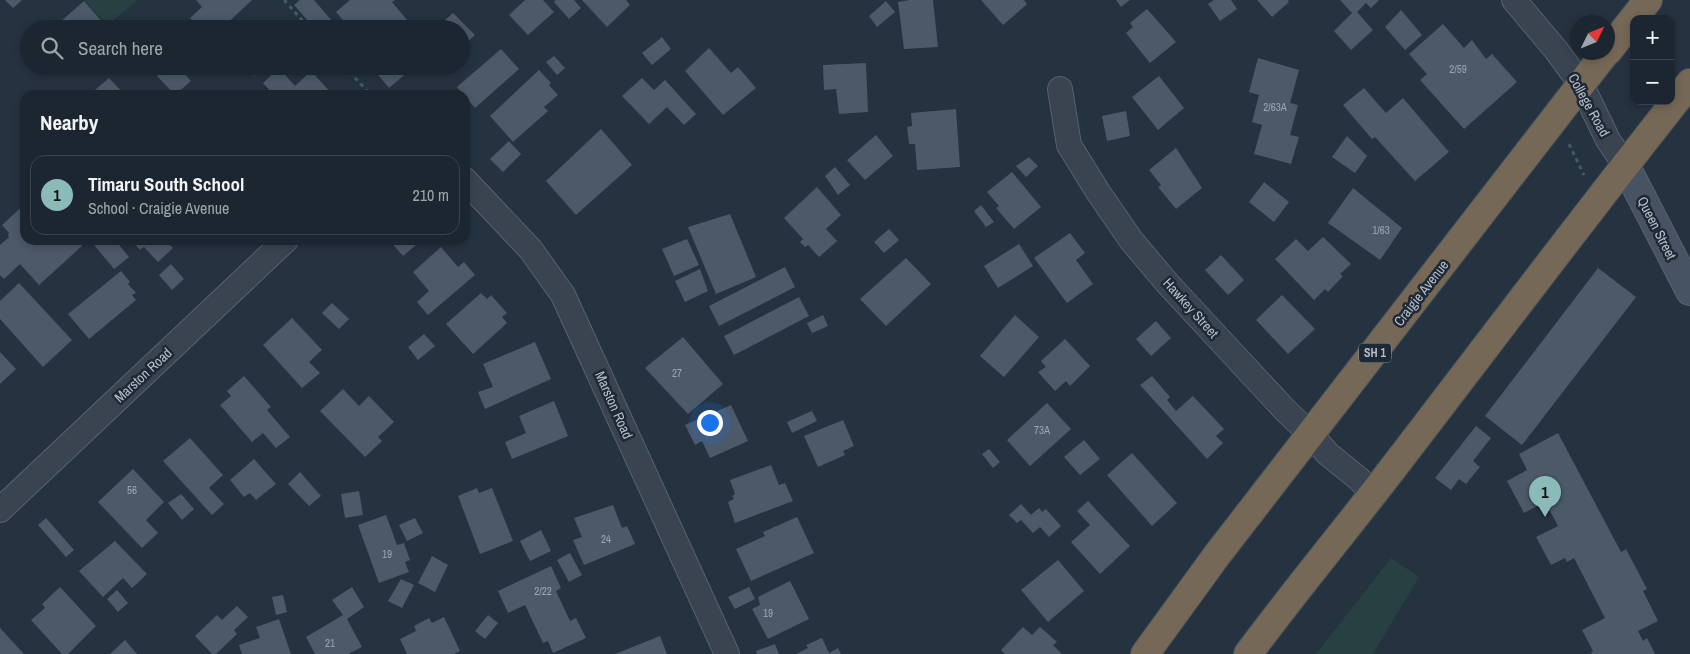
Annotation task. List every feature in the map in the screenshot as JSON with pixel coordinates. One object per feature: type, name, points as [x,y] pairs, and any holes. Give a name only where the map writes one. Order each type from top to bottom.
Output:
[{"type":"highway","name":"Craigie Avenue","points":[[1615,42],[1648,0]]},
{"type":"highway","name":"Craigie Avenue","points":[[1145,654],[1217,555],[1600,60]]},
{"type":"highway","points":[[1248,654],[1690,83]]},
{"type":"street","name":"College Road","points":[[1514,0],[1556,50],[1581,84],[1608,140],[1625,166]]},
{"type":"street","name":"Hawkey Street","points":[[1060,90],[1069,145],[1131,240],[1194,312],[1285,410],[1328,454],[1359,479],[1373,494]]},
{"type":"street","name":"Queen Street","points":[[1625,166],[1690,291]]},
{"type":"street","name":"Marston Road","points":[[470,185],[531,250],[563,295],[727,654]]},
{"type":"street","name":"Marston Road","points":[[0,510],[281,245]]},
{"type":"path","points":[[284,0],[302,20]]},
{"type":"path","points":[[352,75],[366,90]]},
{"type":"path","points":[[1565,136],[1585,178]]},
{"type":"green space","points":[[84,0],[138,0],[113,20],[102,20]]},
{"type":"green space","points":[[1391,558],[1419,577],[1373,654],[1316,654]]},
{"type":"building","points":[[5,0],[22,0],[13,8]]},
{"type":"building","points":[[196,0],[252,0],[231,20],[192,20],[190,18],[202,7]]},
{"type":"building","points":[[300,0],[314,0],[331,20],[307,20],[294,5]]},
{"type":"building","points":[[350,0],[395,0],[392,2],[407,20],[343,20],[336,12]]},
{"type":"building","points":[[525,0],[543,0],[554,12],[528,35],[509,15]]},
{"type":"building","points":[[556,0],[574,0],[581,8],[569,19],[554,2]]},
{"type":"building","points":[[582,0],[626,0],[630,5],[607,27]]},
{"type":"building","points":[[933,0],[938,47],[904,49],[898,2]]},
{"type":"building","points":[[981,0],[1024,0],[1027,4],[1003,25]]},
{"type":"building","points":[[1116,0],[1130,0],[1121,7]]},
{"type":"building","points":[[1214,0],[1231,0],[1237,9],[1220,21],[1208,4]]},
{"type":"building","points":[[1257,0],[1288,0],[1289,2],[1272,17]]},
{"type":"building","points":[[1340,0],[1379,0],[1371,8],[1366,3],[1357,12],[1373,30],[1351,50],[1334,31],[1352,13]]},
{"type":"building","points":[[84,1],[100,20],[62,20]]},
{"type":"building","points":[[886,1],[895,12],[877,27],[869,16]]},
{"type":"building","points":[[1147,9],[1176,42],[1150,63],[1126,33],[1133,27],[1130,23]]},
{"type":"building","points":[[1401,10],[1422,35],[1405,50],[1385,27]]},
{"type":"building","points":[[453,13],[460,20],[445,20]]},
{"type":"building","points":[[1443,24],[1464,48],[1472,40],[1486,59],[1492,54],[1517,82],[1464,129],[1420,80],[1427,74],[1409,54]]},
{"type":"building","points":[[470,30],[475,35],[470,40]]},
{"type":"building","points":[[662,37],[671,49],[652,65],[642,53]]},
{"type":"building","points":[[709,48],[731,73],[738,67],[756,88],[723,115],[685,71]]},
{"type":"building","points":[[501,49],[519,69],[475,108],[470,102],[470,90],[460,90],[457,87]]},
{"type":"building","points":[[554,56],[565,68],[557,75],[546,62]]},
{"type":"building","points":[[1258,58],[1299,70],[1290,103],[1298,105],[1290,135],[1299,137],[1291,164],[1254,154],[1262,125],[1252,122],[1259,95],[1249,92]]},
{"type":"building","points":[[866,63],[868,112],[839,114],[836,89],[824,90],[823,65]]},
{"type":"building","points":[[539,70],[551,83],[549,85],[558,95],[544,107],[548,111],[513,142],[490,116]]},
{"type":"building","points":[[186,75],[191,81],[181,90],[170,90],[157,76]]},
{"type":"building","points":[[272,75],[285,75],[295,86],[307,75],[315,75],[328,90],[269,90],[263,83]]},
{"type":"building","points":[[378,75],[404,75],[389,88]]},
{"type":"building","points":[[1159,76],[1184,108],[1158,130],[1132,97]]},
{"type":"building","points":[[109,78],[120,90],[95,90]]},
{"type":"building","points":[[642,78],[654,90],[665,80],[696,114],[684,125],[667,107],[649,124],[622,96]]},
{"type":"building","points":[[1364,88],[1386,113],[1403,98],[1449,152],[1415,181],[1375,137],[1372,139],[1343,105]]},
{"type":"building","points":[[956,109],[960,167],[917,170],[915,144],[909,144],[907,127],[912,126],[911,113]]},
{"type":"building","points":[[1126,111],[1130,136],[1107,141],[1102,116]]},
{"type":"building","points":[[601,129],[632,165],[576,215],[546,181]]},
{"type":"building","points":[[876,135],[893,156],[865,180],[847,160]]},
{"type":"building","points":[[1347,136],[1367,156],[1355,173],[1332,157]]},
{"type":"building","points":[[509,141],[521,154],[503,172],[490,159]]},
{"type":"building","points":[[1176,148],[1202,188],[1176,209],[1158,187],[1161,185],[1149,170]]},
{"type":"building","points":[[1029,157],[1038,166],[1026,177],[1016,166]]},
{"type":"building","points":[[835,167],[850,185],[838,195],[825,176]]},
{"type":"building","points":[[1012,172],[1041,207],[1014,229],[996,208],[999,206],[987,192]]},
{"type":"building","points":[[1264,182],[1289,202],[1274,222],[1249,202]]},
{"type":"building","points":[[817,187],[841,215],[826,229],[837,241],[819,257],[808,245],[805,247],[800,242],[803,239],[784,218]]},
{"type":"building","points":[[1353,188],[1402,228],[1380,260],[1328,223]]},
{"type":"building","points":[[981,205],[994,222],[986,227],[974,211]]},
{"type":"building","points":[[20,209],[20,245],[82,246],[39,285],[20,264],[4,279],[0,275],[0,245],[9,237],[9,233],[2,225]]},
{"type":"building","points":[[730,214],[756,277],[716,294],[688,227]]},
{"type":"building","points":[[889,229],[899,240],[884,253],[874,242]]},
{"type":"building","points":[[1070,233],[1085,253],[1076,260],[1093,284],[1067,303],[1034,258]]},
{"type":"building","points":[[1323,237],[1351,264],[1340,274],[1343,276],[1328,292],[1325,289],[1314,300],[1275,259],[1296,239],[1308,251]]},
{"type":"building","points":[[687,239],[699,265],[674,276],[662,249]]},
{"type":"building","points":[[1019,244],[1033,266],[998,288],[984,266]]},
{"type":"building","points":[[94,245],[119,245],[129,257],[114,269]]},
{"type":"building","points":[[136,245],[170,245],[173,248],[158,262],[144,247],[140,250]]},
{"type":"building","points":[[393,245],[416,245],[403,256]]},
{"type":"building","points":[[441,247],[458,267],[464,262],[475,275],[428,315],[417,302],[429,291],[413,272]]},
{"type":"building","points":[[1221,255],[1244,280],[1228,295],[1205,270]]},
{"type":"building","points":[[906,258],[931,284],[886,326],[860,299]]},
{"type":"building","points":[[171,264],[184,279],[172,290],[159,275]]},
{"type":"building","points":[[785,267],[795,287],[719,326],[709,306]]},
{"type":"building","points":[[1598,268],[1636,297],[1522,445],[1485,416]]},
{"type":"building","points":[[700,269],[708,291],[685,302],[675,281]]},
{"type":"building","points":[[121,271],[130,282],[128,284],[136,293],[132,295],[136,300],[89,339],[68,314]]},
{"type":"building","points":[[19,283],[72,340],[43,367],[0,319],[0,301]]},
{"type":"building","points":[[481,293],[487,299],[491,295],[507,313],[502,317],[507,323],[473,354],[446,324]]},
{"type":"building","points":[[1282,295],[1315,329],[1288,354],[1256,320]]},
{"type":"building","points":[[799,297],[809,316],[734,355],[724,336]]},
{"type":"building","points":[[332,303],[349,319],[339,329],[322,313]]},
{"type":"building","points":[[823,315],[828,326],[812,333],[807,323]]},
{"type":"building","points":[[1015,315],[1039,337],[1004,377],[980,356]]},
{"type":"building","points":[[292,318],[322,350],[309,362],[320,373],[302,388],[263,345]]},
{"type":"building","points":[[1156,321],[1171,338],[1151,356],[1136,339]]},
{"type":"building","points":[[424,334],[435,346],[418,360],[408,347]]},
{"type":"building","points":[[683,337],[723,384],[688,414],[645,368]]},
{"type":"building","points":[[1065,339],[1090,366],[1070,386],[1066,381],[1055,391],[1038,372],[1046,367],[1041,361]]},
{"type":"building","points":[[535,342],[551,379],[485,409],[478,392],[493,387],[483,364]]},
{"type":"building","points":[[0,352],[16,369],[0,384]]},
{"type":"building","points":[[244,376],[271,407],[267,410],[290,437],[276,448],[263,433],[252,442],[220,405],[231,396],[227,391]]},
{"type":"building","points":[[1152,376],[1170,397],[1167,400],[1176,411],[1193,396],[1224,429],[1216,436],[1223,443],[1207,459],[1140,385]]},
{"type":"building","points":[[343,389],[359,406],[369,396],[394,422],[378,437],[382,441],[365,457],[320,411]]},
{"type":"building","points":[[554,401],[568,436],[512,459],[505,442],[526,433],[519,416]]},
{"type":"building","points":[[1047,403],[1071,429],[1030,466],[1007,440]]},
{"type":"building","points":[[731,405],[748,441],[710,458],[702,441],[695,445],[685,425]]},
{"type":"building","points":[[812,411],[817,421],[792,433],[787,422]]},
{"type":"building","points":[[843,420],[854,446],[843,451],[845,455],[818,467],[804,436]]},
{"type":"building","points":[[1476,426],[1491,438],[1473,461],[1480,467],[1466,484],[1459,479],[1451,490],[1435,478]]},
{"type":"building","points":[[1558,433],[1621,552],[1626,549],[1647,589],[1643,591],[1658,621],[1638,631],[1643,641],[1647,638],[1655,654],[1592,654],[1591,652],[1593,651],[1582,630],[1605,618],[1574,558],[1567,562],[1565,558],[1551,565],[1536,537],[1558,526],[1545,502],[1524,513],[1507,481],[1527,470],[1519,454]]},
{"type":"building","points":[[190,438],[223,475],[209,488],[224,504],[212,515],[163,461]]},
{"type":"building","points":[[1084,440],[1100,459],[1080,475],[1064,457]]},
{"type":"building","points":[[989,449],[1000,462],[993,468],[982,454]]},
{"type":"building","points":[[1132,453],[1177,503],[1152,526],[1107,475]]},
{"type":"building","points":[[254,459],[276,484],[256,500],[250,493],[244,497],[230,480]]},
{"type":"building","points":[[771,465],[779,485],[785,483],[793,501],[735,523],[728,502],[734,499],[732,496],[735,494],[730,480]]},
{"type":"building","points":[[133,469],[164,502],[146,520],[158,533],[142,548],[98,502]]},
{"type":"building","points":[[300,472],[321,496],[309,506],[288,484]]},
{"type":"building","points":[[477,488],[479,493],[492,488],[513,541],[480,554],[458,496]]},
{"type":"building","points":[[359,491],[363,515],[345,518],[341,494]]},
{"type":"building","points":[[181,494],[194,509],[182,520],[168,503]]},
{"type":"building","points":[[1088,501],[1130,546],[1100,574],[1071,542],[1090,525],[1077,511]]},
{"type":"building","points":[[1021,504],[1031,515],[1039,508],[1042,512],[1046,509],[1061,526],[1049,537],[1040,527],[1033,533],[1021,520],[1017,523],[1009,515]]},
{"type":"building","points":[[613,505],[622,528],[627,526],[635,544],[584,565],[573,540],[582,537],[574,518]]},
{"type":"building","points":[[386,515],[397,545],[404,543],[410,560],[405,562],[409,572],[379,583],[358,525]]},
{"type":"building","points":[[797,517],[814,553],[751,581],[736,549],[765,536],[763,532]]},
{"type":"building","points":[[46,518],[74,550],[66,557],[38,525]]},
{"type":"building","points":[[415,518],[423,533],[407,541],[399,525]]},
{"type":"building","points":[[541,530],[551,551],[530,561],[520,541]]},
{"type":"building","points":[[115,541],[147,574],[132,588],[123,578],[103,597],[79,571]]},
{"type":"building","points":[[570,553],[582,575],[569,582],[557,560]]},
{"type":"building","points":[[432,556],[448,565],[435,592],[418,583]]},
{"type":"building","points":[[1058,560],[1084,591],[1048,622],[1021,590]]},
{"type":"building","points":[[551,566],[561,588],[556,591],[570,621],[576,618],[586,638],[553,653],[548,641],[543,643],[525,605],[508,613],[498,591]]},
{"type":"building","points":[[401,579],[414,585],[402,608],[388,601]]},
{"type":"building","points":[[790,581],[809,619],[768,639],[752,609],[760,605],[758,597]]},
{"type":"building","points":[[60,587],[96,626],[68,654],[62,654],[31,620],[45,608],[42,604]]},
{"type":"building","points":[[352,587],[364,607],[347,619],[362,647],[348,654],[315,654],[306,637],[343,615],[332,600]]},
{"type":"building","points":[[749,587],[755,599],[735,609],[728,597]]},
{"type":"building","points":[[117,590],[128,603],[118,612],[107,599]]},
{"type":"building","points":[[283,595],[287,612],[276,615],[272,597]]},
{"type":"building","points":[[237,606],[248,617],[234,630],[237,634],[216,654],[212,654],[195,636],[217,615],[222,620]]},
{"type":"building","points":[[488,615],[498,623],[485,639],[475,631]]},
{"type":"building","points":[[444,617],[460,651],[454,654],[407,654],[400,639],[416,631],[414,626],[429,618],[432,623]]},
{"type":"building","points":[[279,619],[291,654],[242,654],[239,645],[260,638],[256,627]]},
{"type":"building","points":[[1023,627],[1032,635],[1040,627],[1057,642],[1053,645],[1062,654],[1005,654],[1001,650]]},
{"type":"building","points":[[0,628],[24,654],[0,654]]},
{"type":"building","points":[[660,636],[667,654],[615,654]]},
{"type":"building","points":[[822,638],[829,653],[838,648],[841,654],[796,654],[808,648],[806,645]]},
{"type":"building","points":[[125,640],[137,654],[110,654]]},
{"type":"building","points":[[775,644],[779,654],[757,654],[756,651]]},
{"type":"place","name":"Timaru South School","points":[[1545,517]]}]
